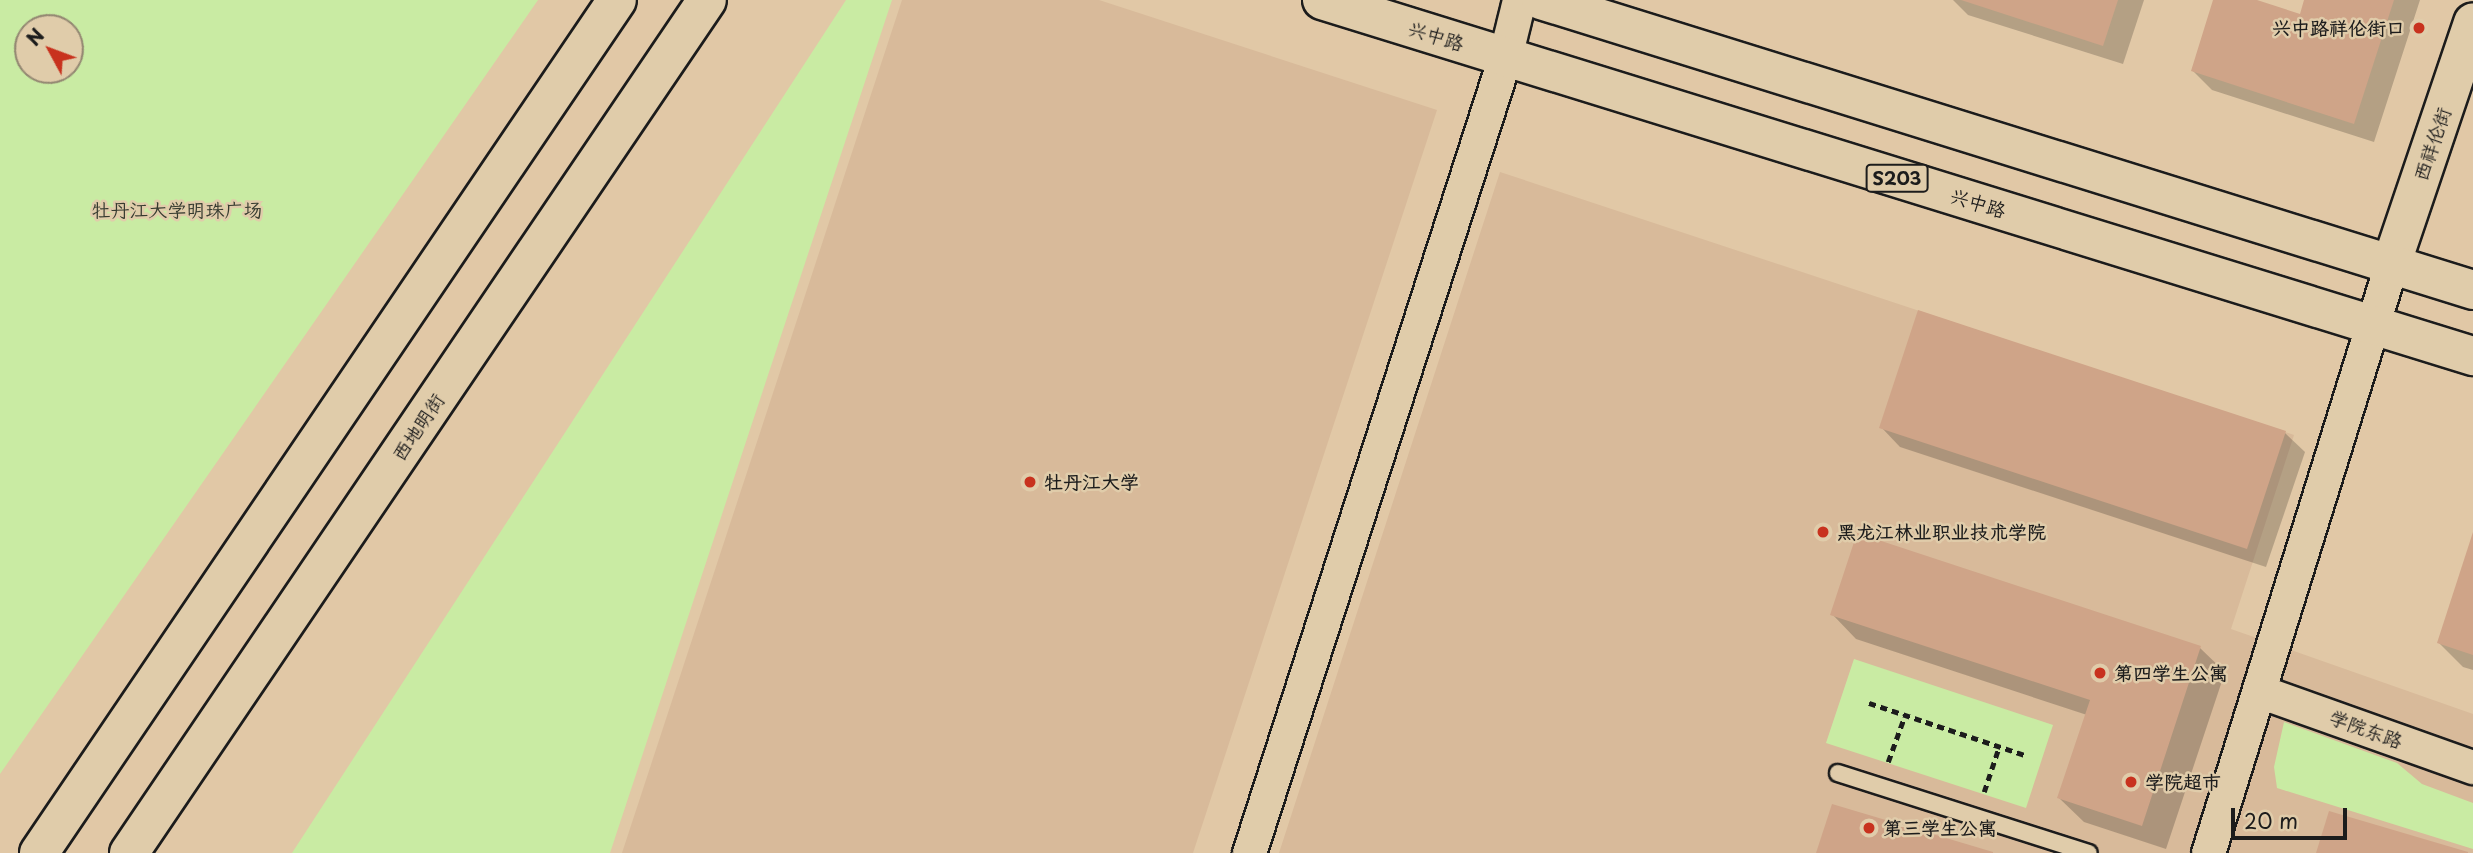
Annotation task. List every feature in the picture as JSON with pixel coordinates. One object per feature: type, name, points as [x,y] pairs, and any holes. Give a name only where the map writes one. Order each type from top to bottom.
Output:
[{"type":"main road","points":[[39,853],[617,0]]},
{"type":"main road","name":"西地明街","points":[[129,853],[707,0]]},
{"type":"main road","name":"兴中路","points":[[1322,0],[2473,356]]},
{"type":"main road","points":[[1541,0],[2473,290]]},
{"type":"main road","name":"西祥伦街","points":[[2391,265],[2473,23]]},
{"type":"street","points":[[1249,853],[1505,57],[1519,0]]},
{"type":"street","points":[[2208,853],[2391,265]]},
{"type":"street","name":"学院东路","points":[[2259,691],[2473,766]]},
{"type":"lane","points":[[1838,773],[2089,853]]},
{"type":"path","points":[[1869,703],[2026,756]]},
{"type":"path","points":[[1880,786],[1905,715]]},
{"type":"path","points":[[1976,817],[1998,747]]},
{"type":"shaded area","name":"牡丹江大学","points":[[902,0],[1099,0],[1437,110],[1193,853],[622,853]]},
{"type":"shaded area","name":"黑龙江林业职业技术学院","points":[[1500,172],[2294,435],[2231,629],[2473,714],[2473,853],[1279,853]]},
{"type":"green space","name":"牡丹江大学明珠广场","points":[[0,0],[538,0],[0,774]]},
{"type":"green space","points":[[846,0],[892,0],[610,853],[292,853]]},
{"type":"green space","points":[[1854,659],[2053,725],[2026,808],[1826,743]]},
{"type":"green space","points":[[2284,722],[2397,763],[2422,784],[2473,803],[2473,849],[2277,788],[2274,767]]},
{"type":"building","points":[[1961,0],[2118,0],[2103,46]]},
{"type":"building","points":[[2213,0],[2257,0],[2300,14],[2304,0],[2394,0],[2354,124],[2191,71]]},
{"type":"building","points":[[1918,310],[2286,431],[2247,549],[1879,428]]},
{"type":"building","points":[[2473,532],[2473,655],[2437,643]]},
{"type":"building","name":"第四学生公寓","points":[[1857,533],[2201,646],[2142,826],[2057,798],[2090,700],[1830,615]]},
{"type":"building","name":"第三学生公寓","points":[[1832,804],[1993,852],[1993,853],[1816,853]]},
{"type":"building","points":[[2329,811],[2468,852],[2468,853],[2316,853]]},
{"type":"place","name":"兴中路祥伦街口","points":[[2419,28]]},
{"type":"place","name":"牡丹江大学","points":[[1030,482]]},
{"type":"place","name":"黑龙江林业职业技术学院","points":[[1823,532]]},
{"type":"place","name":"第四学生公寓","points":[[2100,673]]},
{"type":"place","name":"学院超市","points":[[2131,782]]},
{"type":"place","name":"第三学生公寓","points":[[1869,828]]}]
